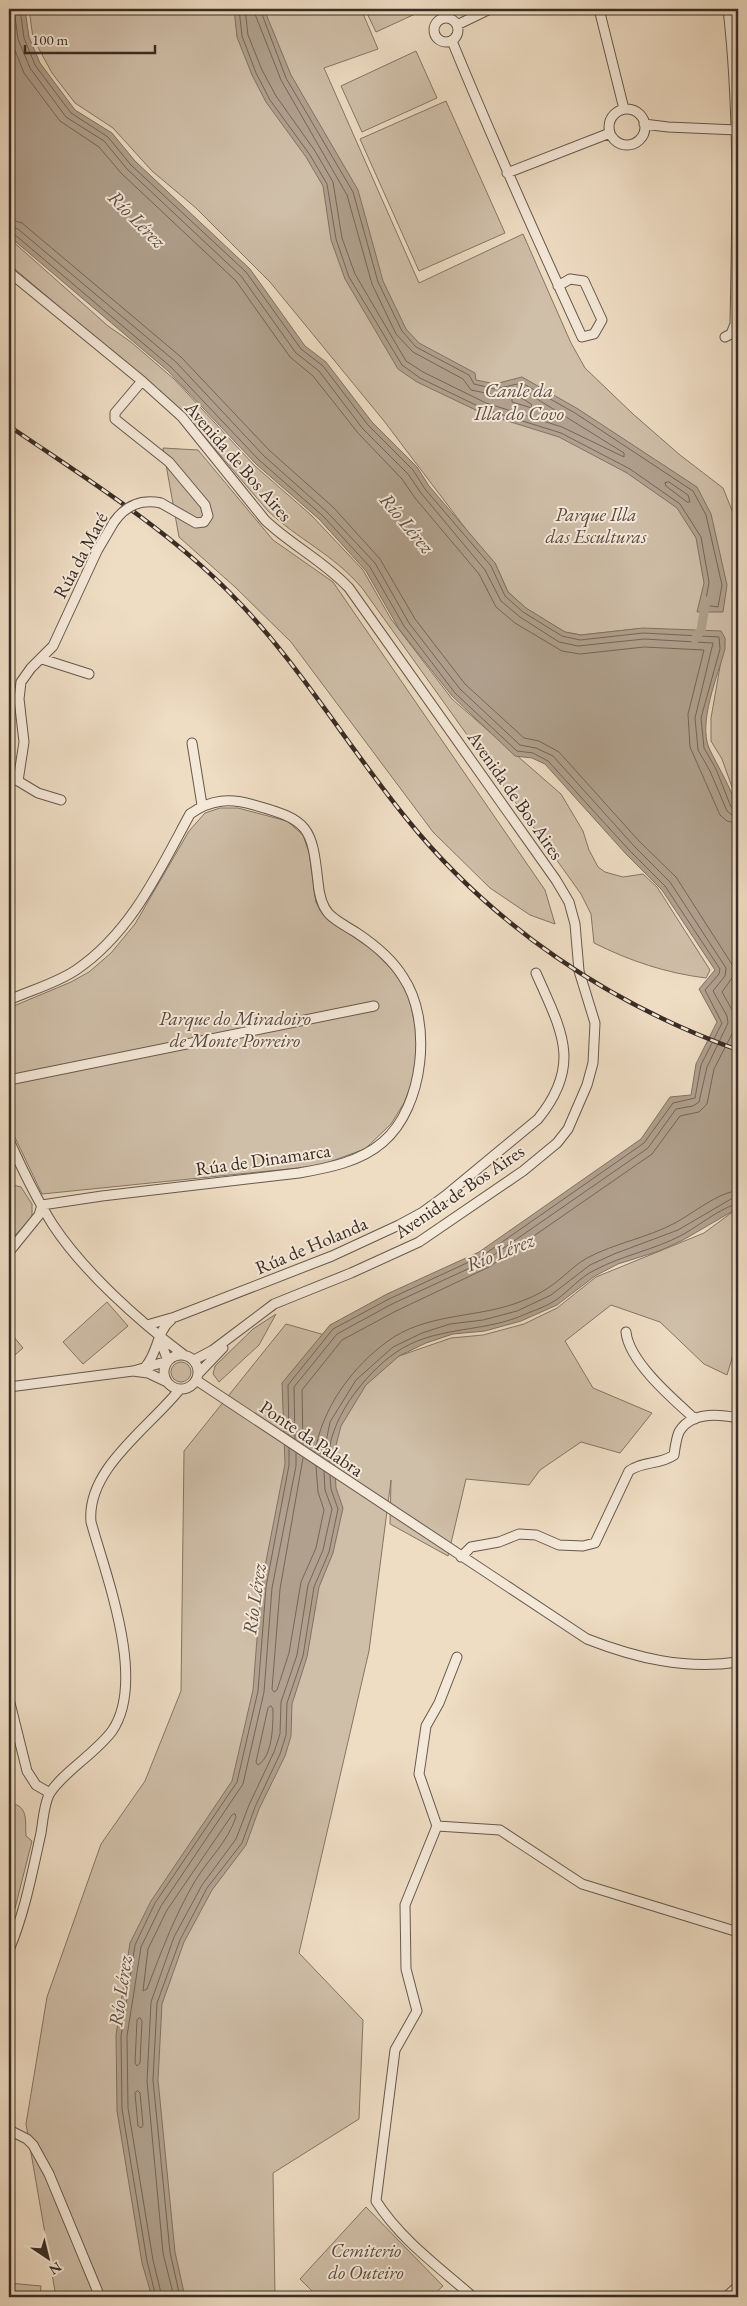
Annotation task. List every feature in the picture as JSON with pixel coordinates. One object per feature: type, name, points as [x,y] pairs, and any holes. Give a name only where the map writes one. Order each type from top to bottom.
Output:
[{"type":"street","points":[[457,25],[490,9]]},
{"type":"street","points":[[599,9],[624,110]]},
{"type":"street","points":[[725,337],[731,334],[735,324],[738,148],[734,57],[728,9]]},
{"type":"street","points":[[444,18],[452,19],[457,25],[458,32],[452,41],[444,42],[438,39],[434,33],[434,25],[444,18]]},
{"type":"street","points":[[452,41],[507,173],[558,286],[582,338],[594,334],[602,320],[584,280],[570,279],[558,286]]},
{"type":"street","points":[[624,110],[639,114],[644,124],[643,136],[634,144],[622,144],[612,138],[610,133],[610,121],[618,111],[624,110]]},
{"type":"street","points":[[644,124],[668,128],[737,130]]},
{"type":"street","points":[[507,173],[610,133]]},
{"type":"street","name":"Avenida de Bos Aires","points":[[9,272],[142,381],[182,417],[265,520],[280,534],[330,569],[349,588],[556,880],[569,902],[573,917],[579,971],[595,1023],[593,1063],[587,1085],[568,1129],[557,1143],[523,1170],[419,1242],[351,1273],[274,1304],[213,1350],[194,1360]]},
{"type":"street","name":"Rúa da Maré","points":[[13,780],[24,742],[19,687],[27,672],[42,659],[56,640],[90,566],[120,513],[133,504],[149,501],[161,503],[196,523],[204,522],[208,516],[205,505],[169,462],[115,420],[115,413],[142,381]]},
{"type":"street","points":[[42,659],[89,674]]},
{"type":"street","points":[[9,1000],[74,972],[96,956],[117,936],[151,883],[190,814],[202,805],[192,743]]},
{"type":"street","points":[[13,780],[61,800]]},
{"type":"street","name":"Rúa de Dinamarca","points":[[42,1205],[326,1169],[353,1159],[383,1142],[396,1128],[408,1104],[419,1074],[421,1038],[418,1012],[412,991],[380,950],[330,915],[324,906],[319,894],[314,849],[310,835],[304,827],[283,812],[244,802],[222,800],[202,805]]},
{"type":"street","name":"Rúa de Holanda","points":[[147,1325],[175,1317],[332,1256],[399,1225],[423,1212],[444,1196],[538,1118],[551,1103],[560,1084],[565,1048],[562,1031],[536,974]]},
{"type":"street","points":[[9,1080],[374,1006]]},
{"type":"street","points":[[9,1140],[53,1225],[79,1259],[160,1337],[194,1360],[197,1377],[190,1386],[180,1389],[112,1464],[94,1493],[90,1508],[92,1522],[125,1648],[124,1698],[120,1715],[113,1730],[50,1793],[26,1900],[19,1926],[9,1950]]},
{"type":"street","points":[[9,1252],[39,1215],[42,1205]]},
{"type":"street","points":[[146,1366],[167,1324],[175,1317]]},
{"type":"street","points":[[169,1344],[170,1326],[175,1317]]},
{"type":"street","name":"Avenida de Bos Aires","points":[[197,1377],[248,1323]]},
{"type":"street","points":[[626,1332],[632,1349],[661,1388],[696,1419]]},
{"type":"street","points":[[160,1337],[168,1361],[164,1371],[167,1382]]},
{"type":"street","points":[[9,1387],[133,1371],[168,1361],[175,1356],[184,1355]]},
{"type":"street","points":[[133,1371],[148,1373],[180,1389]]},
{"type":"street","name":"Ponte da Palabra","points":[[197,1377],[215,1392],[554,1619],[587,1639],[640,1658],[670,1663],[703,1665],[738,1662]]},
{"type":"street","points":[[461,1557],[471,1547],[499,1542],[519,1534],[536,1535],[559,1545],[583,1546],[595,1543],[629,1471],[640,1465],[655,1463],[674,1455],[680,1432],[696,1419],[720,1414],[738,1418]]},
{"type":"street","points":[[457,1657],[439,1703],[426,1726],[419,1774],[437,1826],[405,1905],[406,1969],[416,2011],[395,2050],[376,2201],[387,2218],[406,2239],[473,2297]]},
{"type":"street","points":[[9,1699],[27,1771],[36,1785],[50,1793]]},
{"type":"street","points":[[437,1826],[500,1830],[582,1884],[738,1932]]},
{"type":"street","points":[[9,2130],[27,2139],[33,2145],[49,2174],[100,2297]]},
{"type":"street","points":[[726,2297],[738,2286]]},
{"type":"green space","name":"Parque Illa das Esculturas","points":[[29,9],[361,9],[378,49],[324,68],[419,283],[523,234],[571,343],[585,368],[633,414],[680,455],[723,488],[738,525],[738,804],[722,759],[711,741],[711,718],[725,638],[636,629],[581,635],[565,632],[528,610],[508,592],[495,563],[481,549],[384,421],[270,282],[196,208],[152,171],[113,128],[75,103],[52,73],[33,38]]},
{"type":"green space","points":[[365,9],[426,9],[376,32]]},
{"type":"green space","points":[[416,51],[437,98],[362,132],[341,86]]},
{"type":"green space","points":[[446,101],[505,233],[419,271],[360,139]]},
{"type":"green space","points":[[9,238],[108,326],[131,342],[174,379],[255,466],[311,515],[363,570],[391,619],[452,699],[561,794],[583,831],[589,850],[598,867],[605,872],[623,877],[643,874],[657,887],[710,970],[706,978],[648,965],[594,943],[591,914],[581,894],[362,588],[328,556],[268,511],[186,415],[9,264]]},
{"type":"green space","points":[[163,448],[198,450],[273,540],[333,582],[545,890],[555,924],[530,915],[490,888],[433,832],[291,642],[235,587],[179,537]]},
{"type":"green space","name":"Parque do Miradoiro de Monte Porreiro","points":[[220,808],[238,808],[287,821],[303,835],[309,853],[316,902],[326,918],[374,951],[393,971],[408,992],[417,1034],[417,1058],[412,1082],[404,1103],[391,1124],[365,1149],[318,1166],[42,1194],[9,1125],[9,1008],[71,982],[89,972],[111,953],[135,924],[189,831],[205,813]]},
{"type":"green space","points":[[9,1184],[21,1187],[32,1204],[32,1217],[9,1242]]},
{"type":"green space","points":[[738,1208],[738,1338],[727,1375],[704,1364],[660,1322],[611,1305],[565,1341],[593,1388],[652,1413],[620,1453],[581,1442],[540,1470],[529,1485],[466,1479],[448,1556],[390,1524],[391,1480],[369,1651],[299,1953],[363,2020],[359,2119],[273,2173],[275,2297],[56,2297],[26,2124],[47,1997],[101,1844],[145,1781],[181,1691],[184,1451],[286,1324],[399,1356],[451,1338],[483,1335],[524,1324],[557,1308],[596,1277],[704,1233]]},
{"type":"green space","points":[[107,1302],[128,1326],[83,1364],[63,1342]]},
{"type":"green space","points":[[276,1314],[259,1345],[219,1382],[213,1374],[215,1366],[253,1329]]},
{"type":"green space","points":[[9,1331],[23,1348],[9,1360]]},
{"type":"green space","points":[[177,1362],[185,1362],[191,1368],[191,1376],[185,1382],[177,1382],[171,1376],[171,1368]]},
{"type":"green space","points":[[9,1803],[15,1804],[23,1810],[26,1836],[32,1841],[9,1932]]},
{"type":"green space","name":"Cemiterio do Outeiro","points":[[366,2207],[443,2286],[431,2297],[308,2297],[312,2291],[300,2279]]},
{"type":"green space","points":[[9,2283],[41,2286],[40,2297],[9,2297]]},
{"type":"water","name":"Río Lérez","points":[[9,9],[25,9],[29,37],[40,63],[75,110],[112,133],[135,161],[250,269],[305,346],[326,362],[372,422],[417,467],[429,486],[495,563],[508,592],[526,608],[565,632],[581,635],[643,628],[721,631],[725,638],[725,649],[707,712],[706,737],[709,748],[729,787],[738,811],[738,1208],[683,1240],[659,1251],[618,1264],[595,1276],[557,1305],[521,1321],[485,1331],[453,1334],[426,1343],[399,1356],[366,1385],[341,1426],[334,1453],[336,1488],[343,1508],[333,1553],[319,1587],[307,1657],[292,1704],[291,1736],[285,1756],[259,1809],[246,1845],[212,1890],[184,1942],[162,2004],[158,2080],[175,2252],[185,2297],[152,2297],[142,2263],[117,2111],[116,2035],[130,1943],[151,1901],[232,1781],[253,1690],[261,1587],[285,1464],[282,1383],[330,1325],[387,1294],[479,1252],[641,1139],[670,1097],[691,1095],[696,1064],[717,1022],[699,989],[715,970],[662,890],[626,854],[545,764],[532,758],[515,756],[452,696],[399,629],[366,571],[319,519],[256,464],[168,371],[9,236]]},
{"type":"water","name":"Canle da Illa do Covo","points":[[234,9],[264,9],[291,75],[358,190],[383,281],[406,329],[419,343],[475,373],[476,380],[495,384],[522,377],[578,409],[697,487],[711,514],[727,585],[723,612],[697,612],[704,583],[696,538],[677,508],[627,473],[559,437],[482,413],[417,382],[398,369],[345,279],[331,240],[323,186],[306,157],[266,102],[252,75],[237,37]]},
{"type":"waterway","name":"Canle da Illa do Covo","points":[[695,639],[701,630],[706,601]]},
{"type":"railway","points":[[9,426],[96,485],[180,547],[231,594],[300,675],[406,818],[440,857],[476,893],[556,957],[599,985],[690,1031],[738,1050]]}]
